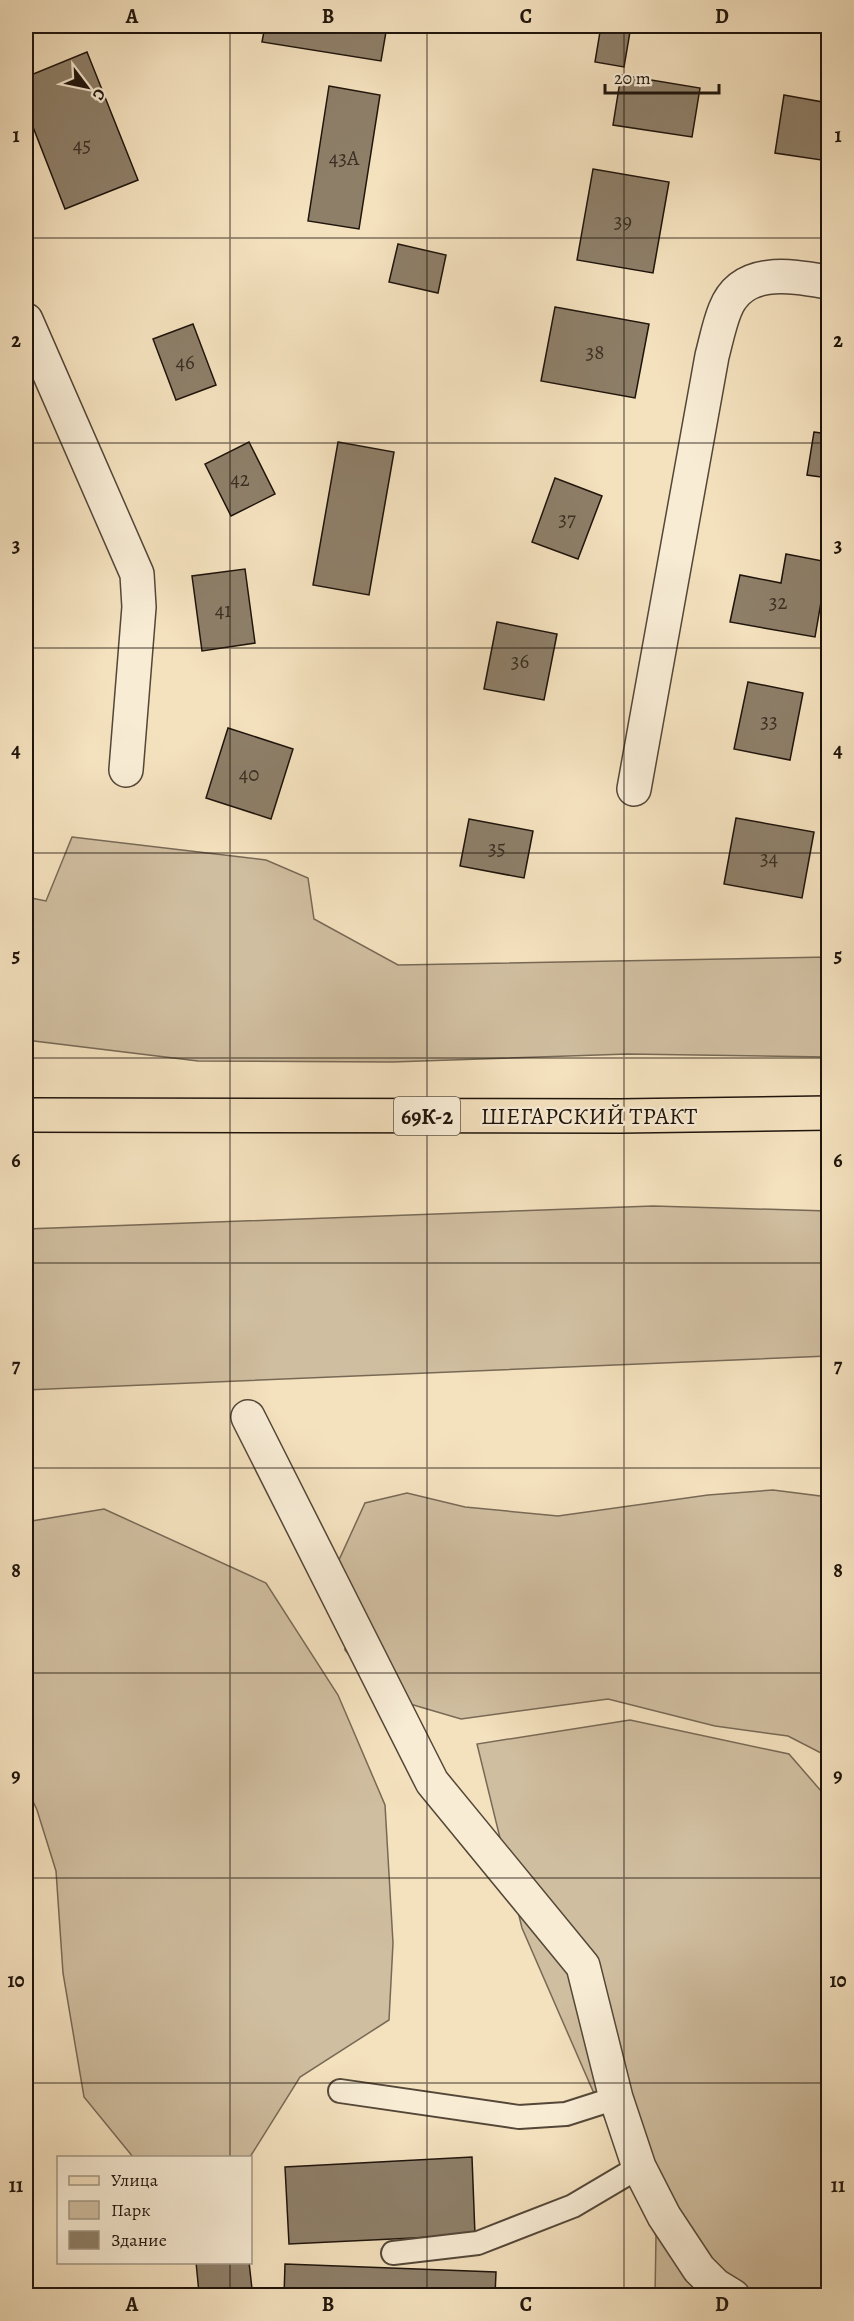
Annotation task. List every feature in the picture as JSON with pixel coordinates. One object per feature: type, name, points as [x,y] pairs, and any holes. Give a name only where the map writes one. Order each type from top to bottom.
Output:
[{"type":"main road","name":"ШЕГАРСКИЙ ТРАКТ","points":[[26,1115],[620,1116],[828,1113]]},
{"type":"street","points":[[634,789],[712,356],[725,309],[736,292],[751,281],[770,276],[788,276],[828,282]]},
{"type":"street","points":[[26,320],[137,574],[139,607],[126,770]]},
{"type":"street","points":[[248,1417],[432,1782],[582,1966],[616,2098],[639,2167],[664,2216],[699,2269],[715,2285],[733,2295]]},
{"type":"lane","points":[[340,2091],[519,2117],[566,2114],[616,2098]]},
{"type":"lane","points":[[393,2253],[478,2243],[573,2206],[639,2167]]},
{"type":"green space","points":[[72,837],[266,860],[308,878],[314,919],[398,965],[828,957],[828,1057],[628,1054],[392,1062],[198,1061],[26,1040],[26,897],[46,901]]},
{"type":"green space","points":[[653,1206],[828,1211],[828,1356],[26,1390],[26,1229]]},
{"type":"green space","points":[[773,1490],[828,1497],[828,1764],[825,1755],[788,1736],[715,1726],[608,1699],[461,1719],[383,1696],[345,1650],[339,1560],[365,1503],[407,1493],[465,1507],[558,1516],[708,1495]]},
{"type":"green space","points":[[104,1509],[266,1583],[338,1695],[385,1805],[393,1943],[389,2020],[300,2077],[251,2156],[132,2156],[84,2097],[63,1973],[56,1871],[37,1810],[26,1786],[26,1522]]},
{"type":"green space","points":[[630,1720],[789,1754],[828,1799],[828,2295],[655,2295],[656,2236],[522,1928],[477,1744]]},
{"type":"building","points":[[265,26],[387,26],[381,61],[262,42]]},
{"type":"building","points":[[601,26],[631,26],[624,67],[595,62]]},
{"type":"building","points":[[87,52],[138,180],[65,209],[26,109],[26,77]]},
{"type":"building","points":[[621,75],[700,88],[692,137],[613,125]]},
{"type":"building","points":[[329,86],[380,95],[359,229],[308,221]]},
{"type":"building","points":[[784,95],[828,103],[828,161],[775,153]]},
{"type":"building","points":[[593,169],[669,182],[653,273],[577,260]]},
{"type":"building","points":[[398,244],[446,255],[438,293],[389,282]]},
{"type":"building","points":[[555,307],[649,324],[635,398],[541,381]]},
{"type":"building","points":[[193,324],[216,385],[176,400],[153,339]]},
{"type":"building","points":[[814,432],[828,434],[828,478],[807,475]]},
{"type":"building","points":[[249,442],[275,494],[231,516],[205,464]]},
{"type":"building","points":[[338,442],[394,452],[369,595],[313,585]]},
{"type":"building","points":[[555,478],[602,496],[578,559],[532,542]]},
{"type":"building","points":[[786,554],[828,562],[815,637],[730,622],[740,575],[781,583]]},
{"type":"building","points":[[245,569],[255,643],[202,651],[192,576]]},
{"type":"building","points":[[497,622],[557,634],[544,700],[484,689]]},
{"type":"building","points":[[748,682],[803,693],[790,760],[734,749]]},
{"type":"building","points":[[228,728],[293,749],[271,819],[206,798]]},
{"type":"building","points":[[736,818],[814,832],[802,898],[724,884]]},
{"type":"building","points":[[469,819],[533,831],[524,878],[460,866]]},
{"type":"building","points":[[472,2157],[475,2235],[289,2244],[285,2167]]},
{"type":"building","points":[[196,2264],[249,2264],[252,2289],[199,2293]]},
{"type":"building","points":[[285,2264],[496,2272],[495,2296],[284,2296]]}]
